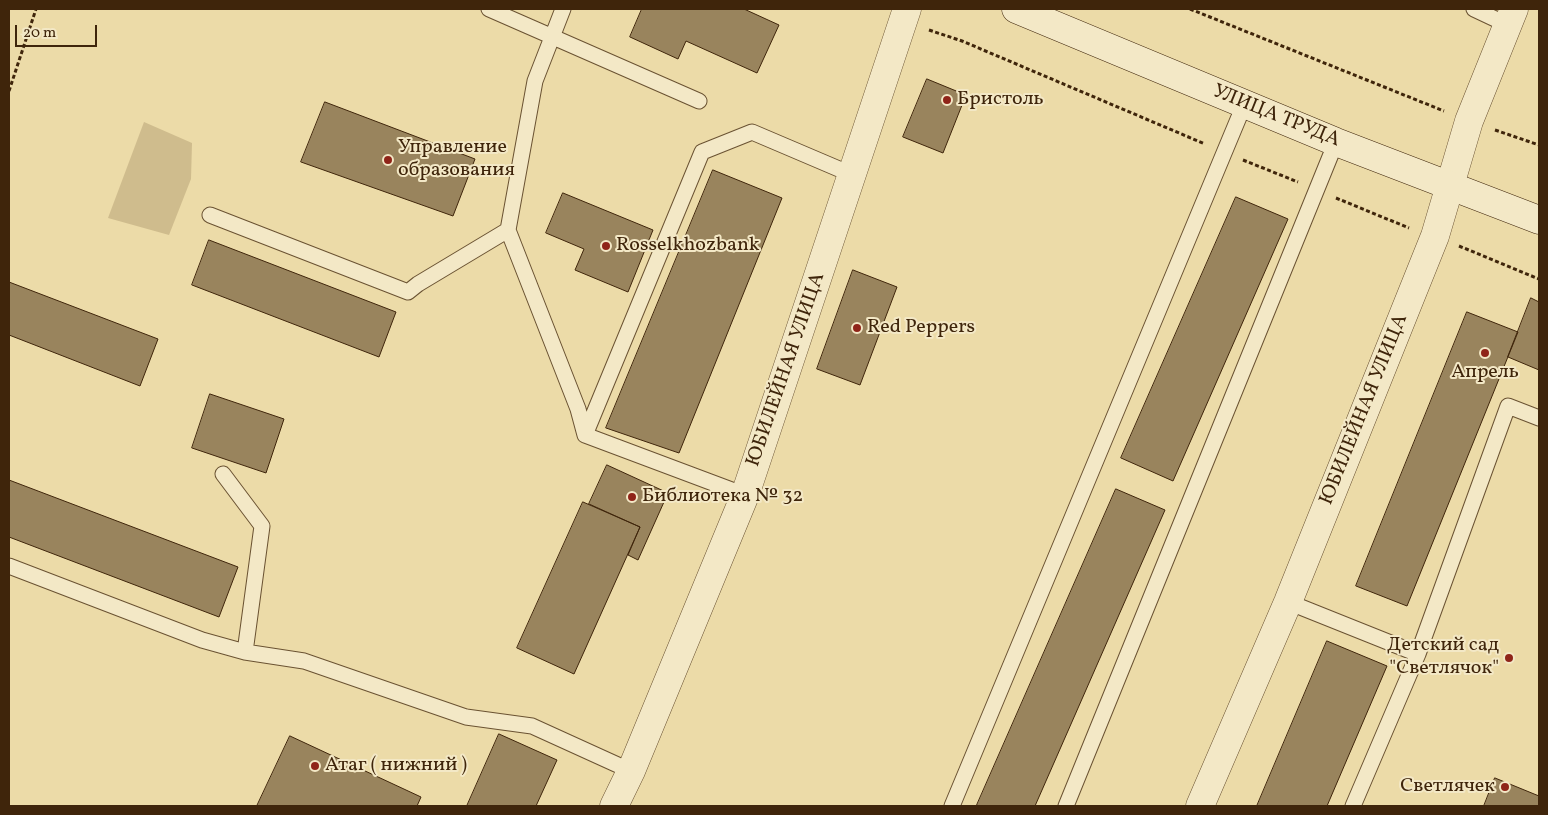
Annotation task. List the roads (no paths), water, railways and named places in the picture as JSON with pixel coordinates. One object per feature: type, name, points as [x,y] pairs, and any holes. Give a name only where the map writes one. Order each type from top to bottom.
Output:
[{"type":"street","name":"ЮБИЛЕЙНАЯ УЛИЦА","points":[[614,806],[745,494],[907,9]]},
{"type":"street","name":"УЛИЦА ТРУДА","points":[[1016,9],[1336,142],[1539,220]]},
{"type":"street","name":"ЮБИЛЕЙНАЯ УЛИЦА","points":[[1200,806],[1288,602],[1435,236],[1469,121],[1511,17]]},
{"type":"lane","points":[[489,9],[699,101]]},
{"type":"lane","points":[[563,9],[535,81],[508,230],[574,400],[585,435]]},
{"type":"lane","points":[[1474,9],[1511,17]]},
{"type":"lane","points":[[952,806],[1244,104]]},
{"type":"lane","points":[[585,435],[702,152],[752,132],[853,175]]},
{"type":"lane","points":[[1066,806],[1336,142]]},
{"type":"lane","points":[[210,215],[408,292],[418,284],[508,230]]},
{"type":"lane","points":[[1353,806],[1418,654],[1508,406],[1539,418]]},
{"type":"lane","points":[[585,435],[745,494]]},
{"type":"lane","points":[[223,474],[262,526],[245,652]]},
{"type":"lane","points":[[9,566],[202,640],[245,652],[304,661],[466,717],[532,726],[630,771]]},
{"type":"lane","points":[[1288,602],[1418,654]]},
{"type":"place","name":"Бристоль","points":[[947,100]]},
{"type":"place","name":"Управление образования","points":[[388,160]]},
{"type":"place","name":"Rosselkhozbank","points":[[606,246]]},
{"type":"place","name":"Red Peppers","points":[[857,328]]},
{"type":"place","name":"Апрель","points":[[1485,353]]},
{"type":"place","name":"Библиотека № 32","points":[[632,497]]},
{"type":"place","name":"Детский сад \"Светлячок\"","points":[[1509,658]]},
{"type":"place","name":"Атаг ( нижний )","points":[[315,766]]},
{"type":"place","name":"Светлячек","points":[[1505,787]]}]
